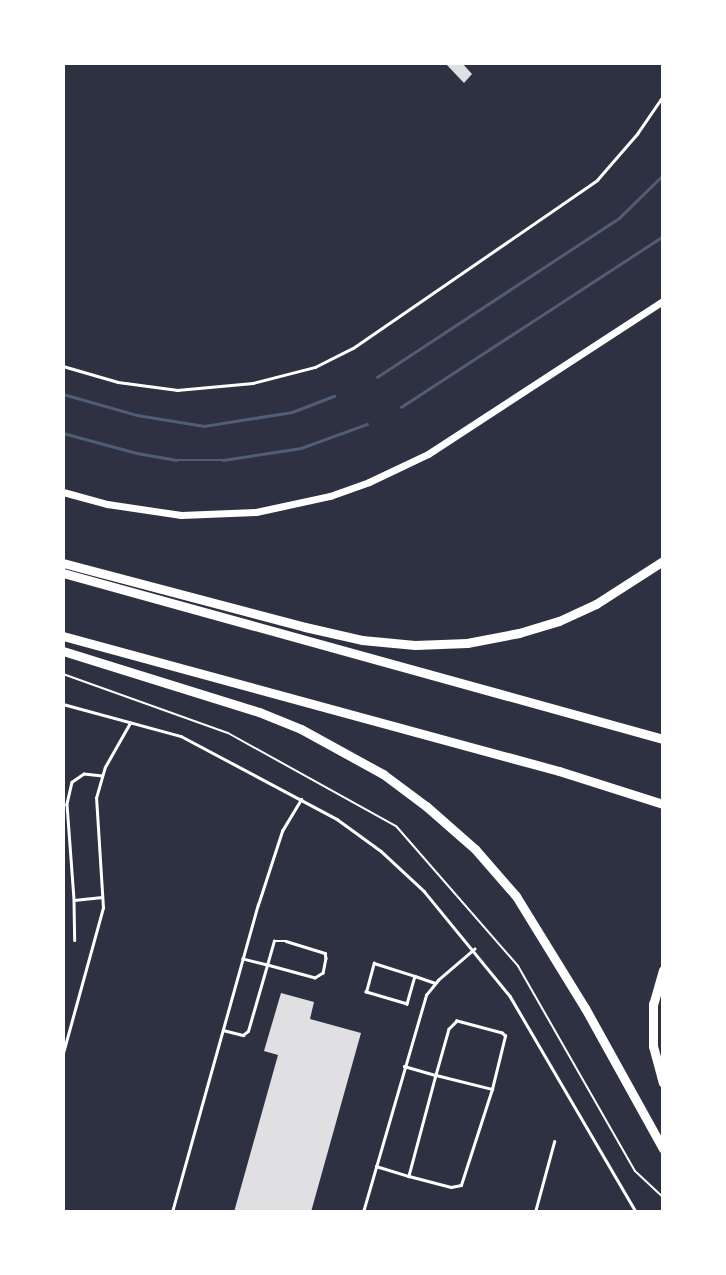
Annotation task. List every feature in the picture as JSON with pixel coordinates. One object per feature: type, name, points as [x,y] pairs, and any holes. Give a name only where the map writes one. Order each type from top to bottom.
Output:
[{"type":"highway","points":[[63,563],[305,627],[362,640],[415,645],[467,643],[519,633],[559,621],[596,604],[663,561]]},
{"type":"highway","points":[[63,573],[663,739]]},
{"type":"highway","points":[[63,636],[559,771],[663,804]]},
{"type":"highway","points":[[63,651],[259,712],[301,729],[383,774],[426,806],[475,849],[516,896],[585,1007],[663,1149]]},
{"type":"highway","points":[[663,970],[653,1004],[653,1046],[663,1083]]},
{"type":"main road","points":[[63,492],[120,507],[181,515],[256,512],[330,496],[369,482],[428,454],[663,301]]},
{"type":"lane","points":[[63,366],[118,382],[177,390],[253,383],[315,367],[353,348],[597,180],[637,134],[663,96]]},
{"type":"lane","points":[[63,704],[181,736],[337,819],[381,851],[424,891],[510,996],[636,1212]]},
{"type":"lane","points":[[63,1053],[103,908],[96,799],[102,776],[131,722]]},
{"type":"lane","points":[[75,940],[67,804],[72,782],[85,774],[102,776]]},
{"type":"lane","points":[[172,1212],[282,831],[300,799]]},
{"type":"lane","points":[[74,900],[102,897]]},
{"type":"lane","points":[[223,1030],[243,1035],[248,1031],[267,965],[276,940],[325,953],[326,958],[323,973],[315,978],[267,965],[243,959]]},
{"type":"lane","points":[[363,1212],[420,1009],[435,983],[474,949]]},
{"type":"lane","points":[[415,976],[407,1004],[366,992],[374,963],[415,976],[435,983]]},
{"type":"lane","points":[[376,1166],[409,1176],[451,1188],[461,1185],[505,1041],[502,1032],[457,1021],[452,1023],[409,1176]]},
{"type":"lane","points":[[404,1066],[492,1089]]},
{"type":"lane","points":[[535,1212],[554,1142]]},
{"type":"path","points":[[63,674],[228,733],[396,826],[517,966],[635,1171],[663,1197]]},
{"type":"building","points":[[445,63],[462,63],[472,74],[464,83]]},
{"type":"building","points":[[281,993],[314,1002],[310,1019],[361,1033],[311,1212],[234,1212],[278,1055],[264,1051]]},
{"type":"waterway","points":[[377,377],[619,218],[663,175]]},
{"type":"waterway","points":[[401,407],[663,236]]},
{"type":"waterway","points":[[63,394],[137,415],[204,426],[292,412],[334,396]]},
{"type":"waterway","points":[[63,433],[137,453],[176,460],[223,460],[301,448],[367,424]]}]
